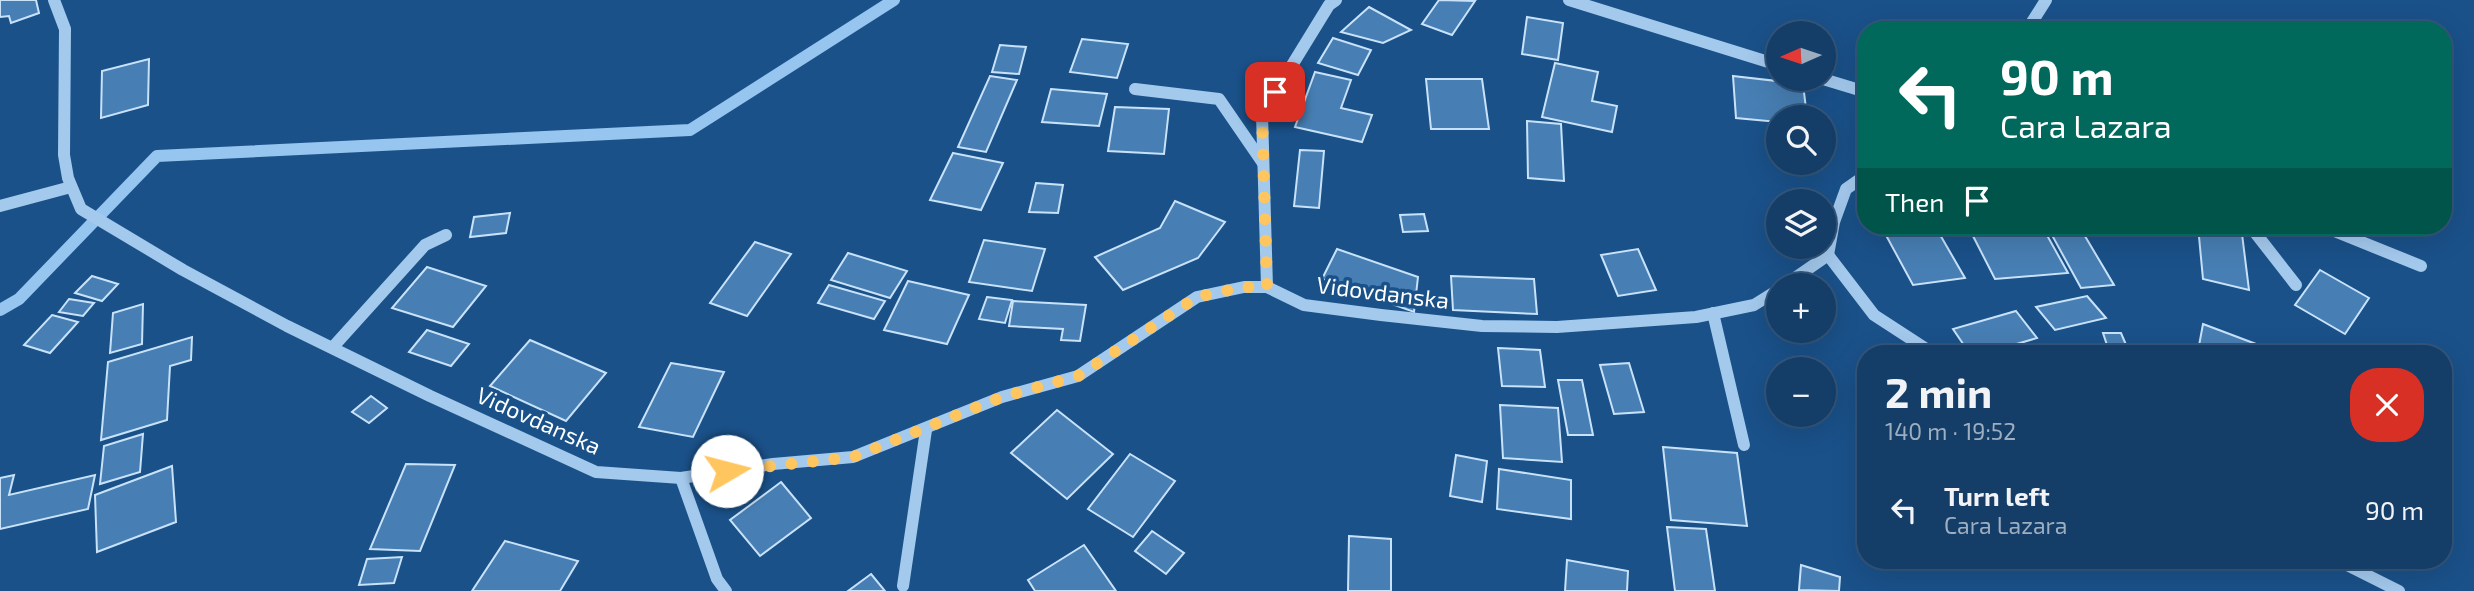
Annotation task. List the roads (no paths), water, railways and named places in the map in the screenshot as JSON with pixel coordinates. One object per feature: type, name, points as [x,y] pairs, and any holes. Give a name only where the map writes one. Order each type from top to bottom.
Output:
[{"type":"street","name":"Vidovdanska","points":[[54,0],[65,29],[64,155],[71,187],[81,209],[183,270],[333,347],[478,419],[596,472],[681,478],[773,464],[853,457],[926,430],[1002,397],[1078,376],[1197,297],[1244,287],[1267,287],[1304,305],[1482,326],[1606,325],[1713,313],[1754,304],[1766,297]]},
{"type":"street","points":[[1267,287],[1262,114],[1329,5],[1336,0]]},
{"type":"street","points":[[1569,0],[1766,61]]},
{"type":"street","points":[[2033,21],[2046,0]]},
{"type":"street","points":[[1836,83],[1857,89]]},
{"type":"street","points":[[1135,89],[1219,99],[1263,163]]},
{"type":"street","points":[[1836,214],[1846,188],[1857,181]]},
{"type":"street","points":[[0,206],[71,187]]},
{"type":"street","points":[[333,347],[425,246],[446,235]]},
{"type":"street","points":[[2257,235],[2296,285]]},
{"type":"street","points":[[2344,235],[2421,266]]},
{"type":"street","points":[[1802,273],[1822,259]]},
{"type":"street","points":[[1831,259],[1874,315],[1920,345]]},
{"type":"street","points":[[1713,313],[1744,445]]},
{"type":"street","points":[[903,586],[926,430]]},
{"type":"street","points":[[681,478],[717,579],[726,591]]},
{"type":"street","points":[[2355,569],[2399,591]]},
{"type":"waterway","points":[[0,310],[19,299],[157,156],[690,130],[894,0]]}]
